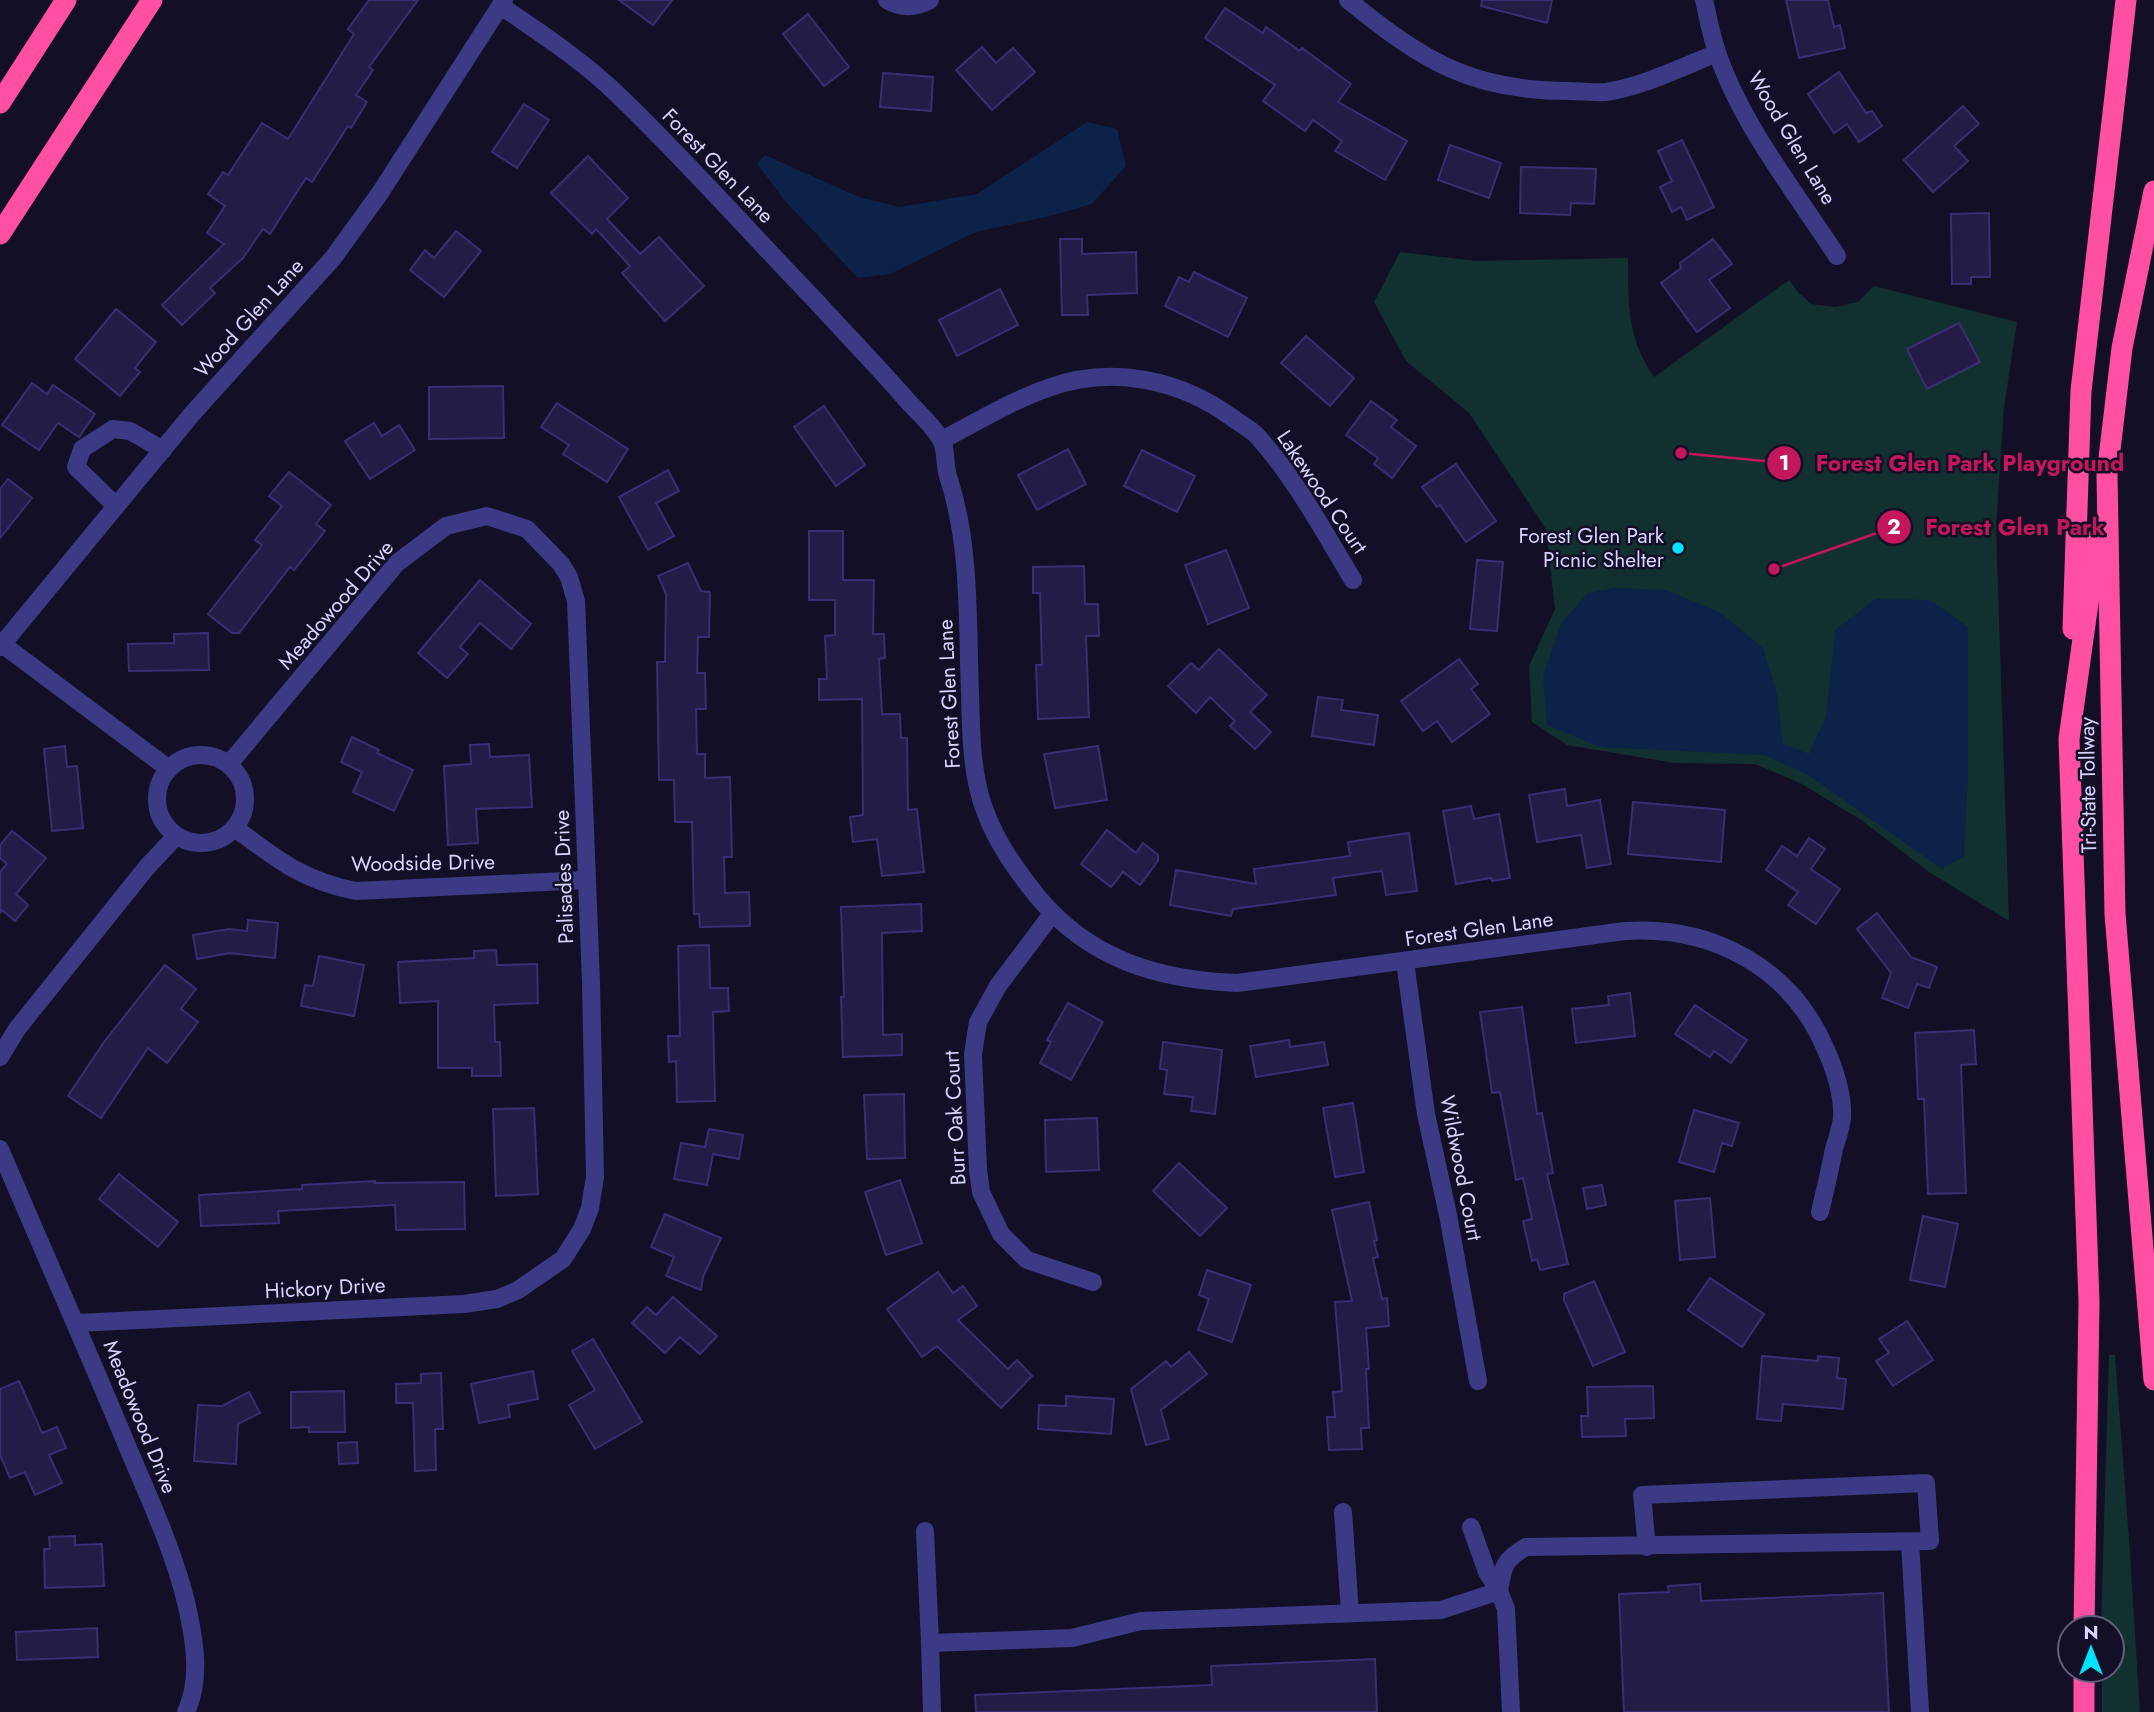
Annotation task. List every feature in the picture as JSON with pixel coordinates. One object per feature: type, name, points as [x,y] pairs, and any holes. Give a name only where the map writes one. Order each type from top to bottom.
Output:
[{"type":"highway","points":[[0,103],[66,0]]},
{"type":"highway","points":[[0,234],[152,0]]},
{"type":"highway","points":[[2084,1614],[2089,1302],[2069,739],[2081,391],[2126,0]]},
{"type":"highway","name":"Tri-State Tollway","points":[[2154,191],[2122,348],[2107,475],[2115,914],[2154,1380]]},
{"type":"highway","points":[[2069,739],[2107,475]]},
{"type":"highway","points":[[2084,1684],[2084,1712]]},
{"type":"street","points":[[887,0],[907,7],[919,6],[930,0]]},
{"type":"street","points":[[1348,0],[1412,49],[1442,66],[1483,81],[1518,88],[1606,92],[1645,81],[1717,53]]},
{"type":"street","name":"Wood Glen Lane","points":[[1704,0],[1717,53],[1740,103],[1837,256]]},
{"type":"street","name":"Wood Glen Lane","points":[[1,645],[163,450],[333,258],[380,193],[503,3]]},
{"type":"street","name":"Forest Glen Lane","points":[[503,3],[616,92],[943,440],[947,473],[960,518],[965,558],[974,769],[994,833],[1009,861],[1052,914],[1083,938],[1118,959],[1156,973],[1195,982],[1237,983],[1643,930],[1680,932],[1701,938],[1749,960],[1787,988],[1823,1043],[1836,1079],[1842,1118],[1820,1212]]},
{"type":"street","name":"Lakewood Court","points":[[943,440],[1039,392],[1076,380],[1129,377],[1175,386],[1215,404],[1258,436],[1301,495],[1353,580]]},
{"type":"street","points":[[116,506],[76,467],[82,449],[113,429],[130,431],[163,450]]},
{"type":"street","name":"Meadowood Drive","points":[[229,765],[397,563],[446,526],[487,516],[502,521]]},
{"type":"street","name":"Palisades Drive","points":[[502,521],[527,529],[561,564],[569,577],[576,601],[591,982],[595,1177],[590,1208],[582,1229],[563,1259]]},
{"type":"street","points":[[1,645],[169,769]]},
{"type":"street","points":[[204,755],[229,765],[243,783],[246,795],[242,818],[235,828],[226,837],[201,844],[187,842],[176,836],[162,818],[157,796],[160,782],[169,769],[179,761],[204,755]]},
{"type":"street","name":"Woodside Drive","points":[[235,828],[280,862],[304,876],[356,891],[586,880]]},
{"type":"street","points":[[0,1057],[17,1029],[147,867],[176,836]]},
{"type":"street","name":"Burr Oak Court","points":[[1052,914],[998,986],[978,1022],[973,1054],[978,1170],[981,1192],[1001,1234],[1027,1259],[1093,1282]]},
{"type":"street","name":"Wildwood Court","points":[[1405,962],[1426,1114],[1448,1215],[1478,1381]]},
{"type":"street","name":"Meadowood Drive","points":[[0,1149],[49,1266],[77,1323],[177,1570],[186,1603],[195,1662],[195,1681],[186,1712]]},
{"type":"street","name":"Hickory Drive","points":[[77,1323],[464,1304],[497,1298],[518,1290],[563,1259]]},
{"type":"street","points":[[1499,1591],[1503,1566],[1512,1555],[1525,1548],[1647,1547],[1930,1541],[1926,1483],[1642,1495],[1647,1547]]},
{"type":"street","points":[[1343,1512],[1350,1613]]},
{"type":"street","points":[[1471,1527],[1487,1572],[1499,1591],[1507,1621],[1511,1712]]},
{"type":"street","points":[[926,1531],[932,1712]]},
{"type":"street","points":[[1910,1542],[1920,1712]]},
{"type":"street","points":[[930,1643],[1072,1638],[1141,1621],[1441,1610],[1499,1591]]},
{"type":"green space","points":[[1400,252],[1476,261],[1628,258],[1629,305],[1634,334],[1645,363],[1654,377],[1789,280],[1811,304],[1835,307],[1858,302],[1874,286],[2017,322],[2004,407],[1996,527],[2009,921],[1929,872],[1861,820],[1800,783],[1755,764],[1675,763],[1567,745],[1532,722],[1529,666],[1555,609],[1546,529],[1469,413],[1406,361],[1374,302]]},
{"type":"green space","points":[[2109,1355],[2115,1355],[2140,1712],[2102,1712],[2102,1684],[2126,1684],[2126,1614],[2101,1614]]},
{"type":"water","points":[[1087,122],[1117,129],[1126,166],[1092,204],[976,232],[890,274],[858,278],[785,201],[757,164],[765,155],[859,197],[899,207],[977,194]]},
{"type":"water","points":[[1615,588],[1666,590],[1721,613],[1763,648],[1777,694],[1783,744],[1809,754],[1826,717],[1835,630],[1876,599],[1930,600],[1968,627],[1968,775],[1964,856],[1942,869],[1808,775],[1764,755],[1600,747],[1547,725],[1543,676],[1562,622],[1588,593]]},
{"type":"building","points":[[369,0],[418,0],[369,67],[373,70],[356,95],[367,102],[312,182],[306,178],[270,234],[263,229],[243,258],[210,288],[215,293],[182,325],[162,305],[224,244],[207,233],[225,206],[208,194],[223,172],[228,175],[262,123],[288,139],[354,34],[348,29]]},
{"type":"building","points":[[619,0],[672,0],[653,25]]},
{"type":"building","points":[[1482,0],[1552,0],[1547,23],[1481,6]]},
{"type":"building","points":[[1786,0],[1828,0],[1834,27],[1840,25],[1845,48],[1799,58]]},
{"type":"building","points":[[1225,8],[1263,33],[1266,27],[1300,51],[1302,48],[1351,84],[1338,102],[1407,141],[1385,180],[1335,151],[1342,141],[1313,120],[1305,131],[1263,101],[1275,85],[1205,38]]},
{"type":"building","points":[[808,14],[849,67],[824,86],[783,34]]},
{"type":"building","points":[[982,47],[996,63],[1013,48],[1035,72],[992,110],[956,70]]},
{"type":"building","points":[[1839,72],[1866,113],[1872,111],[1882,126],[1859,142],[1847,124],[1834,133],[1808,94]]},
{"type":"building","points":[[883,73],[933,77],[931,111],[880,107]]},
{"type":"building","points":[[524,104],[549,120],[517,168],[492,152]]},
{"type":"building","points":[[1963,106],[1979,124],[1954,146],[1968,161],[1933,192],[1904,160]]},
{"type":"building","points":[[1682,140],[1714,207],[1687,220],[1681,207],[1672,212],[1660,187],[1672,181],[1658,151]]},
{"type":"building","points":[[1450,145],[1501,163],[1489,198],[1438,180]]},
{"type":"building","points":[[588,156],[628,198],[607,219],[640,254],[659,237],[704,286],[665,321],[622,273],[630,266],[596,229],[592,234],[551,193]]},
{"type":"building","points":[[1521,167],[1596,169],[1594,204],[1571,203],[1570,215],[1520,213]]},
{"type":"building","points":[[1989,213],[1990,277],[1971,277],[1971,284],[1952,284],[1951,214]]},
{"type":"building","points":[[456,231],[481,251],[444,297],[410,270],[425,250],[434,258]]},
{"type":"building","points":[[1060,239],[1082,239],[1082,254],[1136,252],[1137,293],[1087,295],[1088,315],[1062,315]]},
{"type":"building","points":[[1713,239],[1732,264],[1709,280],[1730,308],[1697,332],[1661,283],[1681,268],[1680,263]]},
{"type":"building","points":[[1194,272],[1247,298],[1228,337],[1165,306],[1179,277],[1189,282]]},
{"type":"building","points":[[1000,289],[1018,325],[957,356],[939,320]]},
{"type":"building","points":[[116,309],[156,342],[135,368],[140,372],[120,396],[75,359]]},
{"type":"building","points":[[1959,323],[1980,362],[1927,389],[1907,349]]},
{"type":"building","points":[[1306,336],[1354,378],[1330,406],[1281,363]]},
{"type":"building","points":[[32,383],[47,394],[53,385],[95,414],[79,437],[58,423],[39,450],[2,425]]},
{"type":"building","points":[[503,386],[504,438],[429,439],[429,387]]},
{"type":"building","points":[[1371,401],[1397,420],[1391,427],[1416,446],[1392,478],[1374,464],[1378,458],[1346,435]]},
{"type":"building","points":[[557,403],[628,449],[607,482],[563,454],[569,445],[541,427]]},
{"type":"building","points":[[824,406],[865,465],[836,486],[794,427]]},
{"type":"building","points":[[374,423],[382,436],[399,425],[415,450],[370,479],[345,441]]},
{"type":"building","points":[[1068,449],[1086,484],[1037,510],[1018,475]]},
{"type":"building","points":[[1142,450],[1195,476],[1177,512],[1124,486]]},
{"type":"building","points":[[1456,464],[1496,521],[1466,542],[1440,505],[1437,507],[1422,487]]},
{"type":"building","points":[[668,470],[679,491],[656,503],[674,536],[648,550],[619,497]]},
{"type":"building","points":[[289,472],[331,505],[316,524],[325,531],[294,570],[290,567],[239,633],[232,633],[208,614],[262,545],[255,540],[282,506],[269,496]]},
{"type":"building","points":[[8,479],[32,498],[0,538],[0,489]]},
{"type":"building","points":[[809,531],[843,531],[843,580],[874,580],[873,634],[884,634],[885,658],[879,659],[882,714],[900,714],[901,738],[907,738],[908,810],[917,809],[924,872],[882,876],[877,839],[853,842],[850,817],[863,815],[862,699],[819,700],[819,679],[827,679],[825,636],[835,635],[835,600],[809,600]]},
{"type":"building","points":[[1226,550],[1249,608],[1208,624],[1185,565]]},
{"type":"building","points":[[1477,560],[1503,562],[1497,631],[1470,629]]},
{"type":"building","points":[[688,563],[701,591],[710,592],[709,637],[698,637],[697,673],[705,673],[706,709],[696,709],[697,754],[705,754],[705,778],[730,777],[732,857],[724,857],[725,893],[749,892],[750,926],[700,927],[699,914],[694,914],[692,822],[675,822],[674,780],[659,780],[657,662],[665,662],[666,594],[658,576]]},
{"type":"building","points":[[1084,566],[1085,604],[1098,604],[1099,636],[1086,636],[1089,717],[1038,719],[1036,665],[1042,665],[1040,593],[1033,593],[1033,567]]},
{"type":"building","points":[[480,580],[531,624],[511,649],[480,623],[460,647],[468,654],[447,678],[418,653]]},
{"type":"building","points":[[208,633],[209,670],[129,671],[128,644],[174,643],[174,634]]},
{"type":"building","points":[[1219,649],[1267,695],[1250,712],[1271,732],[1255,749],[1230,726],[1235,721],[1210,697],[1196,713],[1168,686],[1191,663],[1199,670]]},
{"type":"building","points":[[1459,659],[1478,684],[1471,689],[1490,714],[1452,742],[1437,721],[1423,731],[1401,701]]},
{"type":"building","points":[[1318,697],[1343,700],[1341,710],[1378,715],[1374,745],[1312,736]]},
{"type":"building","points":[[352,737],[379,750],[377,753],[413,770],[394,811],[353,792],[362,772],[341,762]]},
{"type":"building","points":[[489,744],[490,757],[529,755],[532,807],[476,809],[478,843],[448,845],[444,766],[471,764],[470,745]]},
{"type":"building","points":[[65,746],[67,767],[77,766],[83,828],[52,831],[44,749]]},
{"type":"building","points":[[1098,746],[1107,800],[1055,808],[1044,754]]},
{"type":"building","points":[[1565,789],[1567,806],[1600,800],[1611,864],[1587,868],[1581,835],[1537,842],[1529,795]]},
{"type":"building","points":[[1633,802],[1725,810],[1721,862],[1628,854]]},
{"type":"building","points":[[1471,806],[1474,819],[1499,814],[1510,878],[1456,884],[1443,811]]},
{"type":"building","points":[[1107,830],[1136,853],[1143,843],[1158,855],[1158,861],[1140,885],[1123,872],[1111,887],[1081,864]]},
{"type":"building","points":[[12,831],[46,858],[16,894],[28,905],[15,921],[2,910],[0,913],[0,872],[7,864],[0,858],[0,845]]},
{"type":"building","points":[[1409,833],[1417,891],[1386,895],[1382,871],[1333,878],[1336,895],[1233,909],[1231,916],[1170,905],[1176,870],[1256,884],[1254,869],[1350,856],[1348,842]]},
{"type":"building","points":[[1809,838],[1825,849],[1811,869],[1840,889],[1816,924],[1788,905],[1798,892],[1766,870],[1782,846],[1797,856]]},
{"type":"building","points":[[921,904],[922,931],[882,933],[883,1035],[902,1034],[902,1055],[843,1057],[841,907]]},
{"type":"building","points":[[1877,913],[1911,957],[1937,967],[1929,988],[1917,984],[1908,1008],[1882,998],[1891,973],[1857,929]]},
{"type":"building","points":[[248,920],[278,923],[275,958],[230,953],[197,959],[193,935],[229,929],[247,931]]},
{"type":"building","points":[[709,945],[710,988],[728,988],[729,1011],[713,1012],[715,1101],[677,1102],[676,1061],[669,1062],[668,1036],[680,1036],[678,946]]},
{"type":"building","points":[[496,950],[497,965],[537,964],[538,1003],[494,1005],[495,1042],[500,1042],[501,1076],[472,1076],[472,1068],[438,1068],[438,1001],[400,1003],[398,962],[474,958],[474,951]]},
{"type":"building","points":[[319,956],[364,965],[354,1016],[301,1006],[305,985],[313,986]]},
{"type":"building","points":[[165,965],[196,989],[181,1009],[198,1022],[167,1063],[148,1048],[101,1118],[68,1096],[104,1042]]},
{"type":"building","points":[[1630,993],[1635,1036],[1576,1043],[1572,1009],[1609,1005],[1608,996]]},
{"type":"building","points":[[1068,1003],[1103,1022],[1071,1080],[1040,1063],[1051,1042],[1047,1040]]},
{"type":"building","points":[[1695,1005],[1747,1040],[1731,1063],[1714,1051],[1710,1057],[1675,1034]]},
{"type":"building","points":[[1522,1007],[1537,1114],[1542,1113],[1553,1173],[1547,1174],[1568,1264],[1540,1270],[1537,1259],[1532,1261],[1523,1221],[1532,1219],[1523,1178],[1516,1180],[1500,1092],[1492,1093],[1480,1012]]},
{"type":"building","points":[[1974,1030],[1976,1064],[1961,1065],[1966,1193],[1928,1194],[1924,1099],[1918,1099],[1915,1033]]},
{"type":"building","points":[[1289,1040],[1290,1047],[1324,1042],[1328,1065],[1256,1077],[1250,1046]]},
{"type":"building","points":[[1163,1042],[1222,1050],[1215,1114],[1191,1111],[1193,1097],[1164,1094],[1167,1070],[1160,1069]]},
{"type":"building","points":[[904,1094],[905,1158],[867,1159],[864,1095]]},
{"type":"building","points":[[1353,1103],[1364,1172],[1335,1177],[1323,1108]]},
{"type":"building","points":[[534,1108],[538,1194],[496,1196],[493,1109]]},
{"type":"building","points":[[1694,1110],[1739,1123],[1732,1146],[1722,1143],[1714,1172],[1679,1162]]},
{"type":"building","points":[[1097,1118],[1099,1170],[1046,1172],[1045,1120]]},
{"type":"building","points":[[709,1129],[743,1135],[739,1159],[713,1154],[707,1185],[674,1179],[681,1143],[705,1147]]},
{"type":"building","points":[[1179,1163],[1227,1208],[1200,1236],[1153,1191]]},
{"type":"building","points":[[119,1174],[178,1222],[158,1247],[99,1199]]},
{"type":"building","points":[[900,1180],[922,1243],[886,1255],[865,1192]]},
{"type":"building","points":[[375,1181],[464,1182],[465,1229],[396,1230],[395,1205],[278,1211],[279,1223],[201,1226],[199,1195],[302,1189],[302,1185]]},
{"type":"building","points":[[1602,1185],[1606,1205],[1587,1209],[1583,1188]]},
{"type":"building","points":[[1710,1198],[1715,1257],[1680,1260],[1675,1201]]},
{"type":"building","points":[[1369,1202],[1377,1240],[1374,1241],[1378,1257],[1373,1258],[1382,1299],[1387,1298],[1389,1326],[1366,1328],[1369,1428],[1361,1428],[1362,1449],[1329,1450],[1327,1417],[1335,1417],[1333,1392],[1342,1391],[1335,1302],[1352,1301],[1332,1210]]},
{"type":"building","points":[[665,1214],[721,1238],[703,1277],[701,1290],[666,1276],[674,1257],[651,1247]]},
{"type":"building","points":[[1923,1216],[1958,1224],[1945,1287],[1910,1280]]},
{"type":"building","points":[[1207,1270],[1251,1285],[1232,1342],[1198,1330],[1209,1299],[1199,1295]]},
{"type":"building","points":[[938,1272],[953,1293],[963,1286],[977,1306],[958,1320],[1008,1369],[1017,1360],[1032,1376],[1001,1408],[937,1346],[922,1357],[887,1309]]},
{"type":"building","points":[[1710,1278],[1764,1314],[1742,1347],[1688,1310]]},
{"type":"building","points":[[1594,1281],[1625,1352],[1593,1366],[1564,1300],[1564,1294]]},
{"type":"building","points":[[673,1297],[717,1336],[700,1354],[680,1337],[665,1353],[632,1323],[647,1307],[656,1315]]},
{"type":"building","points":[[1907,1321],[1933,1360],[1893,1386],[1876,1361],[1889,1353],[1879,1339]]},
{"type":"building","points":[[593,1339],[642,1422],[595,1449],[569,1405],[595,1390],[572,1351]]},
{"type":"building","points":[[1189,1352],[1207,1374],[1161,1410],[1169,1439],[1146,1445],[1131,1389],[1166,1361],[1171,1367]]},
{"type":"building","points":[[1762,1356],[1818,1361],[1818,1356],[1839,1358],[1837,1378],[1846,1379],[1843,1409],[1783,1404],[1781,1421],[1757,1419]]},
{"type":"building","points":[[533,1371],[538,1399],[508,1405],[510,1417],[479,1423],[471,1384]]},
{"type":"building","points":[[441,1373],[443,1429],[435,1429],[436,1470],[415,1471],[413,1403],[396,1403],[396,1384],[421,1383],[421,1374]]},
{"type":"building","points":[[19,1381],[42,1433],[57,1427],[66,1448],[49,1455],[62,1483],[35,1495],[25,1472],[10,1478],[0,1455],[0,1389]]},
{"type":"building","points":[[1653,1386],[1654,1418],[1625,1419],[1626,1436],[1582,1437],[1581,1416],[1588,1416],[1587,1387]]},
{"type":"building","points":[[344,1391],[345,1432],[309,1432],[309,1427],[291,1428],[291,1392]]},
{"type":"building","points":[[249,1392],[260,1413],[238,1424],[236,1464],[194,1461],[198,1405],[222,1406]]},
{"type":"building","points":[[1066,1396],[1114,1399],[1111,1434],[1038,1429],[1039,1405],[1066,1406]]},
{"type":"building","points":[[357,1442],[358,1463],[339,1464],[338,1443]]},
{"type":"building","points":[[75,1536],[75,1545],[102,1544],[104,1586],[45,1588],[44,1549],[50,1549],[49,1537]]},
{"type":"building","points":[[1700,1584],[1701,1601],[1883,1593],[1889,1712],[1624,1712],[1619,1594],[1669,1592],[1668,1586]]},
{"type":"building","points":[[97,1628],[98,1657],[17,1660],[16,1632]]},
{"type":"building","points":[[1375,1659],[1377,1712],[976,1712],[975,1695],[1212,1685],[1211,1666]]},
{"type":"place","name":"Forest Glen Park Playground","points":[[1681,453]]},
{"type":"place","name":"Forest Glen Park Picnic Shelter","points":[[1678,548]]},
{"type":"place","name":"Forest Glen Park","points":[[1774,569]]}]
